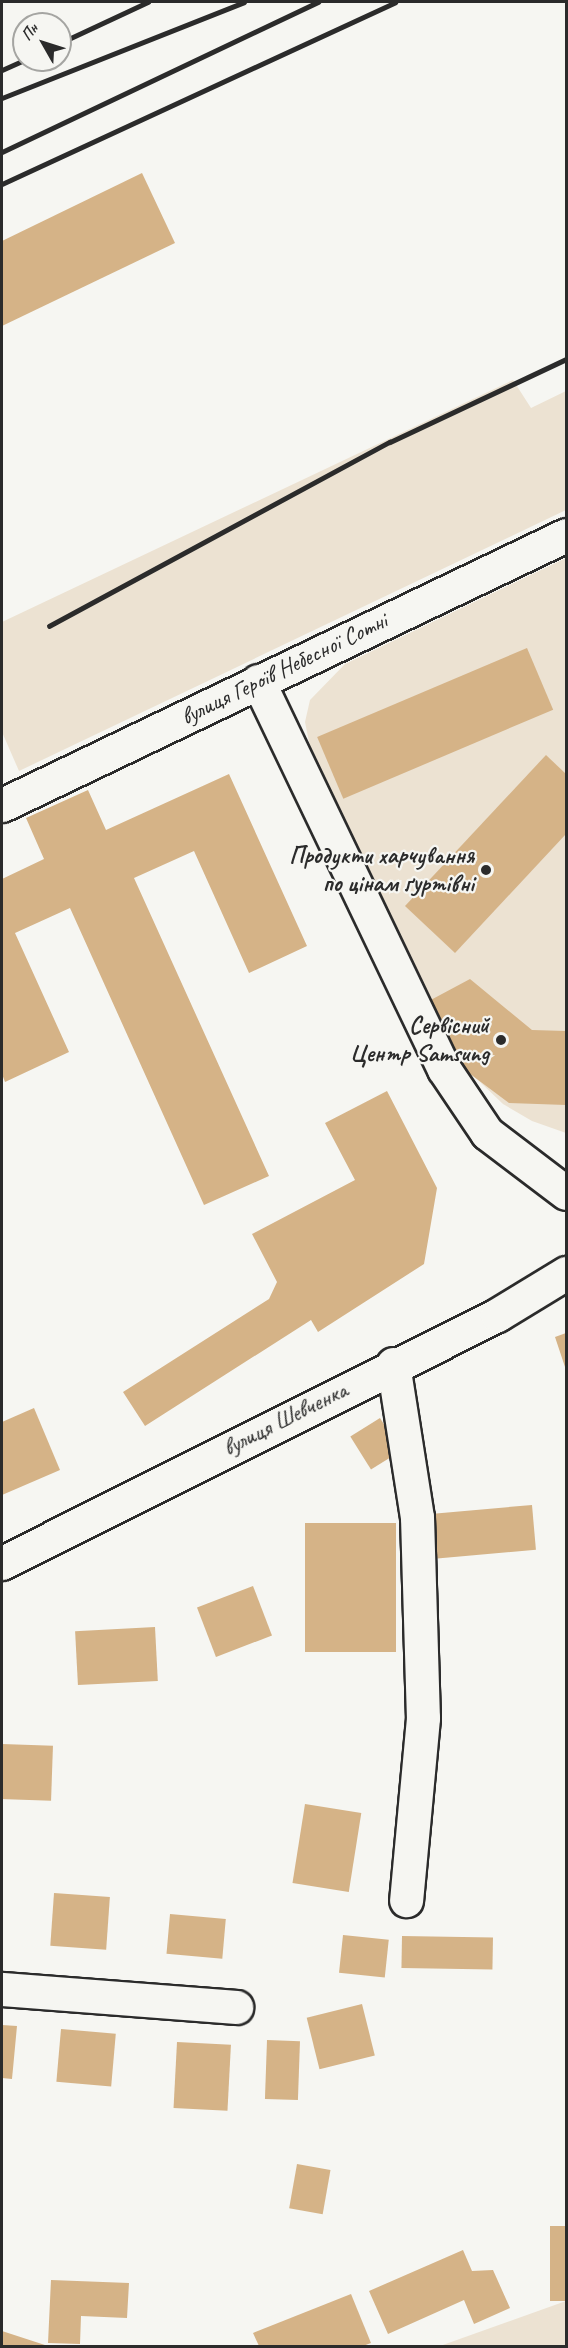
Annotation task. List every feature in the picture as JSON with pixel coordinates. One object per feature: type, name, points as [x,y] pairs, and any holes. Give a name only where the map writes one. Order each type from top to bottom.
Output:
[{"type":"street","name":"вулиця Героїв Небесної Сотні","points":[[2,805],[567,535]]},
{"type":"street","points":[[258,681],[444,1070],[487,1133],[567,1193]]},
{"type":"street","name":"вулиця Шевченка","points":[[2,1563],[393,1364],[497,1315],[567,1273]]},
{"type":"street","points":[[393,1364],[417,1518],[423,1718],[406,1900]]},
{"type":"street","points":[[2,1989],[236,2007]]},
{"type":"shaded area","points":[[513,380],[531,408],[566,391],[566,510],[19,771],[2,732],[2,622]]},
{"type":"shaded area","points":[[566,558],[566,1133],[532,1121],[503,1104],[457,1060],[310,747],[305,722],[310,700],[345,664]]},
{"type":"shaded area","points":[[566,2301],[566,2346],[440,2346]]},
{"type":"building","points":[[142,173],[175,243],[2,326],[2,241]]},
{"type":"building","points":[[527,648],[553,710],[343,799],[317,737]]},
{"type":"building","name":"Продукти харчування по цінам ґуртівні","points":[[546,755],[566,774],[566,834],[455,953],[405,906]]},
{"type":"building","points":[[229,774],[307,946],[249,973],[194,851],[134,878],[269,1176],[204,1205],[70,908],[15,933],[69,1052],[5,1082],[2,1074],[2,879],[44,859],[26,818],[88,790],[106,830]]},
{"type":"building","name":"Сервісний Центр Samsung","points":[[470,979],[532,1030],[566,1031],[566,1105],[509,1103],[438,1050],[427,1002]]},
{"type":"building","points":[[387,1091],[437,1188],[424,1264],[318,1332],[311,1320],[145,1426],[123,1392],[269,1299],[277,1282],[252,1234],[355,1180],[325,1123]]},
{"type":"building","points":[[566,1333],[566,1370],[555,1337]]},
{"type":"building","points":[[34,1408],[60,1470],[2,1495],[2,1422]]},
{"type":"building","points":[[380,1418],[401,1451],[371,1470],[350,1437]]},
{"type":"building","points":[[532,1505],[536,1550],[437,1558],[433,1514]]},
{"type":"building","points":[[305,1523],[396,1523],[396,1652],[305,1652]]},
{"type":"building","points":[[253,1586],[272,1635],[216,1657],[197,1608]]},
{"type":"building","points":[[155,1627],[158,1681],[78,1685],[75,1631]]},
{"type":"building","points":[[2,1744],[53,1746],[51,1801],[2,1799]]},
{"type":"building","points":[[305,1804],[361,1813],[349,1892],[292,1883]]},
{"type":"building","points":[[54,1893],[110,1897],[106,1950],[50,1946]]},
{"type":"building","points":[[170,1914],[226,1919],[222,1959],[167,1954]]},
{"type":"building","points":[[343,1935],[389,1940],[385,1978],[339,1973]]},
{"type":"building","points":[[402,1936],[493,1938],[492,1970],[401,1968]]},
{"type":"building","points":[[362,2004],[375,2055],[320,2069],[307,2018]]},
{"type":"building","points":[[2,2025],[17,2026],[12,2079],[2,2078]]},
{"type":"building","points":[[61,2029],[116,2034],[111,2087],[56,2082]]},
{"type":"building","points":[[267,2040],[300,2041],[298,2100],[265,2099]]},
{"type":"building","points":[[177,2042],[231,2045],[227,2111],[174,2108]]},
{"type":"building","points":[[297,2164],[330,2170],[323,2214],[289,2208]]},
{"type":"building","points":[[550,2226],[566,2226],[566,2301],[550,2301]]},
{"type":"building","points":[[463,2250],[472,2271],[493,2270],[510,2308],[474,2324],[464,2300],[388,2334],[369,2291]]},
{"type":"building","points":[[51,2280],[129,2283],[127,2318],[81,2316],[80,2344],[48,2343]]},
{"type":"building","points":[[351,2294],[371,2343],[363,2346],[259,2346],[253,2333]]},
{"type":"building","points":[[2,2331],[48,2346],[2,2346]]},
{"type":"railway","points":[[72,37],[148,2]]},
{"type":"railway","points":[[2,98],[244,2]]},
{"type":"railway","points":[[2,152],[318,2]]},
{"type":"railway","points":[[2,184],[395,2]]},
{"type":"railway","points":[[2,70],[12,65]]},
{"type":"railway","points":[[49,626],[390,442],[566,359]]},
{"type":"place","name":"Продукти харчування по цінам ґуртівні","points":[[486,870]]},
{"type":"place","name":"Сервісний Центр Samsung","points":[[501,1040]]}]
